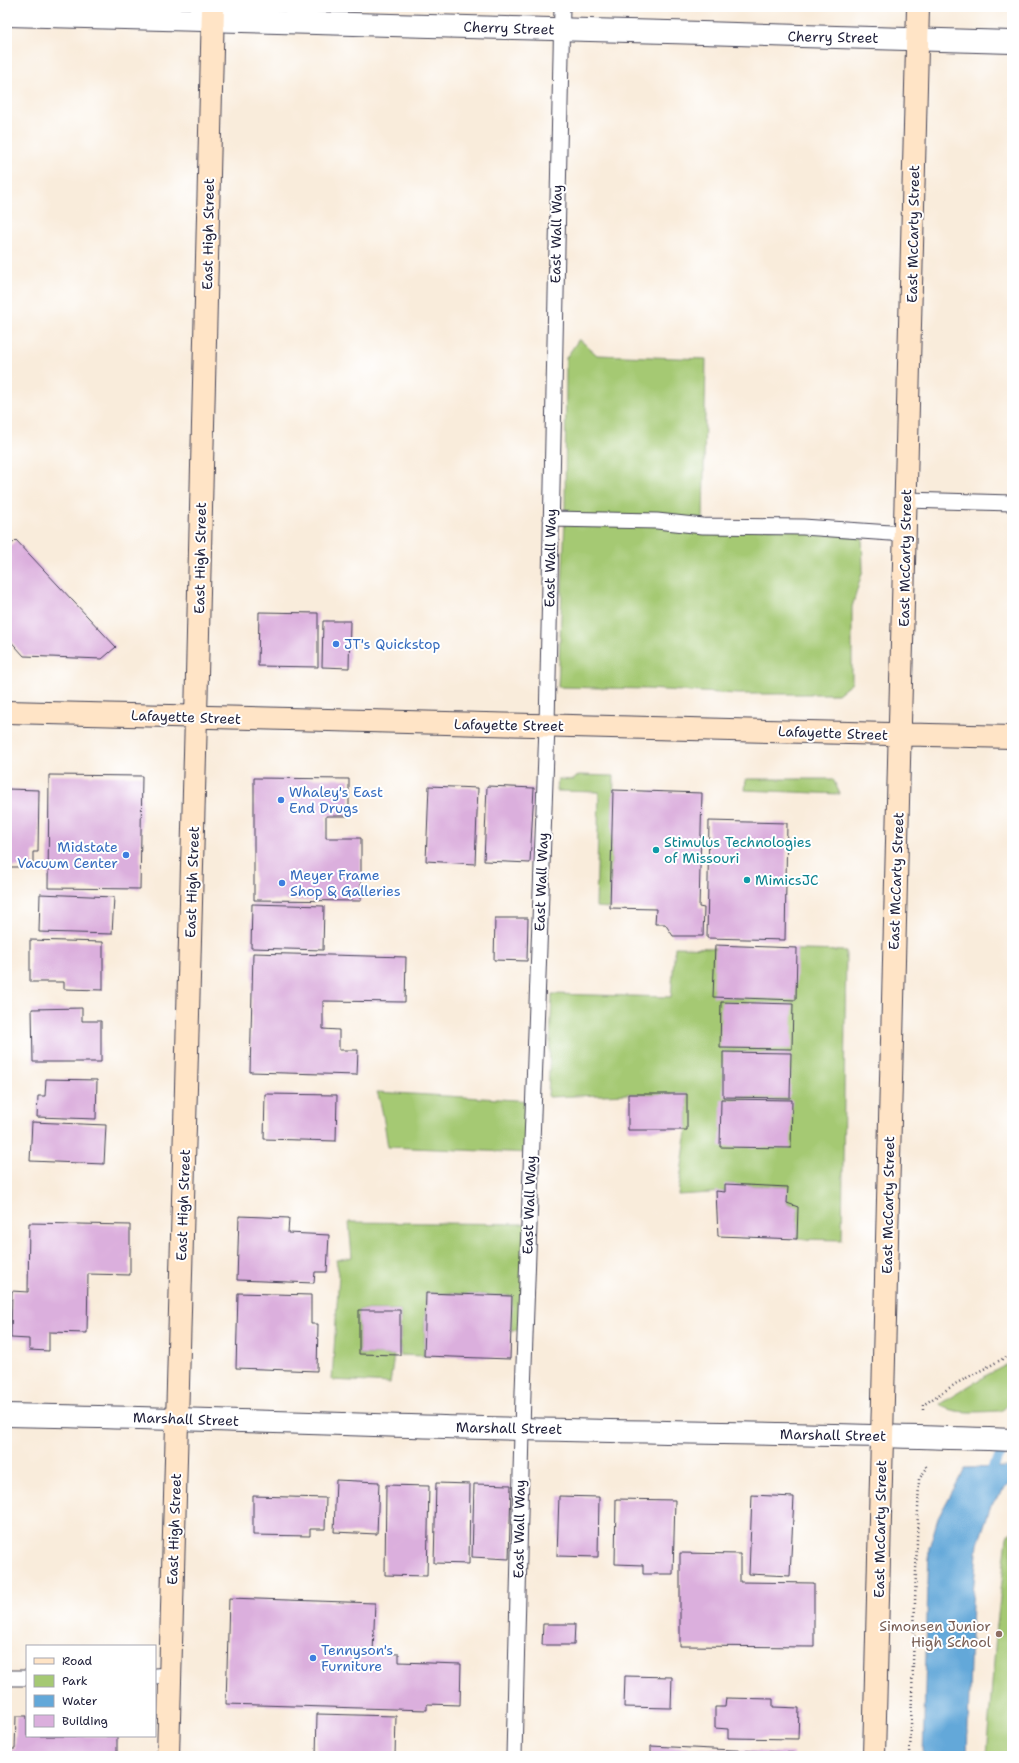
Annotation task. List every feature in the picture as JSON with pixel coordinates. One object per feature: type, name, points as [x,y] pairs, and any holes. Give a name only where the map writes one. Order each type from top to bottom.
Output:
[{"type":"main road","name":"East McCarty Street","points":[[874,1756],[918,7]]},
{"type":"main road","name":"East High Street","points":[[168,1756],[163,1675],[178,1418],[213,13]]},
{"type":"main road","name":"Lafayette Street","points":[[7,712],[1012,737]]},
{"type":"street","name":"Cherry Street","points":[[7,15],[213,13],[561,30],[1012,42]]},
{"type":"street","name":"Marshall Street","points":[[7,1415],[178,1418],[522,1429],[1012,1440]]},
{"type":"lane","name":"East Wall Way","points":[[514,1756],[522,1429],[547,726],[562,7]]},
{"type":"lane","points":[[906,500],[1012,503]]},
{"type":"lane","points":[[551,519],[657,521],[703,526],[803,527],[905,534]]},
{"type":"lane","points":[[7,1678],[26,1678]]},
{"type":"path","points":[[923,1405],[957,1384],[1012,1354]]},
{"type":"path","points":[[910,1756],[919,1479],[927,1468]]},
{"type":"green space","points":[[579,339],[597,355],[706,359],[703,526],[862,531],[863,570],[852,607],[852,683],[838,694],[738,694],[646,689],[558,687],[565,519],[566,358]]},
{"type":"green space","points":[[579,775],[614,776],[610,908],[596,907],[599,792],[557,791],[558,779],[573,780]]},
{"type":"green space","points":[[746,779],[833,779],[840,794],[745,790]]},
{"type":"green space","points":[[675,947],[846,951],[842,1240],[797,1239],[798,1207],[787,1203],[787,1187],[726,1184],[725,1192],[678,1195],[687,1130],[687,1094],[628,1094],[548,1097],[552,994],[671,997]]},
{"type":"green space","points":[[377,1092],[533,1101],[531,1153],[388,1147]]},
{"type":"green space","points":[[349,1222],[529,1224],[525,1330],[510,1330],[511,1296],[426,1293],[424,1356],[400,1355],[400,1310],[359,1310],[359,1354],[394,1355],[390,1383],[332,1380],[339,1274],[336,1260],[352,1257]]},
{"type":"green space","points":[[1012,1362],[1012,1400],[1002,1411],[960,1411],[945,1408],[940,1404],[985,1376]]},
{"type":"green space","points":[[1012,1531],[1012,1756],[986,1756],[997,1624],[1007,1537]]},
{"type":"water","points":[[1012,1467],[1012,1480],[991,1505],[978,1544],[972,1602],[967,1756],[923,1756],[929,1548],[938,1518],[965,1468]]},
{"type":"building","points":[[16,540],[116,647],[102,659],[24,656],[7,637],[7,549]]},
{"type":"building","points":[[259,612],[318,613],[318,667],[258,666]]},
{"type":"building","name":"JT's Quickstop","points":[[323,621],[350,621],[349,668],[322,667]]},
{"type":"building","points":[[49,775],[142,776],[140,889],[48,888]]},
{"type":"building","points":[[254,778],[349,779],[349,816],[326,816],[326,838],[361,838],[361,901],[254,900]]},
{"type":"building","points":[[429,786],[478,788],[475,864],[426,861]]},
{"type":"building","points":[[487,786],[534,788],[530,863],[484,861]]},
{"type":"building","points":[[7,789],[39,790],[38,852],[33,852],[33,867],[7,867]]},
{"type":"building","name":"Stimulus Technologies of Missouri","points":[[613,790],[702,793],[699,907],[704,908],[703,936],[673,936],[665,924],[655,924],[656,909],[610,908]]},
{"type":"building","name":"MimicsJC","points":[[709,821],[787,823],[785,940],[707,938]]},
{"type":"building","points":[[40,894],[114,897],[112,934],[39,932]]},
{"type":"building","points":[[252,904],[324,906],[323,950],[251,948]]},
{"type":"building","points":[[495,918],[528,918],[527,961],[494,960]]},
{"type":"building","points":[[30,940],[103,942],[103,990],[64,989],[64,982],[30,982]]},
{"type":"building","points":[[715,945],[797,948],[796,1000],[713,997]]},
{"type":"building","points":[[253,953],[406,957],[405,1002],[323,1001],[323,1029],[339,1030],[339,1050],[358,1050],[357,1075],[250,1072]]},
{"type":"building","points":[[721,1002],[793,1004],[792,1049],[720,1048]]},
{"type":"building","points":[[82,1008],[82,1021],[101,1021],[101,1062],[33,1062],[32,1009]]},
{"type":"building","points":[[723,1052],[791,1053],[790,1098],[723,1097]]},
{"type":"building","points":[[46,1079],[97,1080],[96,1119],[37,1117],[38,1096],[45,1096]]},
{"type":"building","points":[[265,1094],[337,1095],[336,1141],[264,1139]]},
{"type":"building","points":[[628,1094],[687,1094],[687,1130],[628,1130]]},
{"type":"building","points":[[721,1099],[792,1100],[791,1148],[720,1147]]},
{"type":"building","points":[[32,1122],[106,1125],[104,1164],[30,1161]]},
{"type":"building","points":[[725,1184],[788,1187],[787,1203],[798,1207],[797,1239],[718,1236],[716,1191],[725,1192]]},
{"type":"building","points":[[239,1216],[289,1218],[288,1233],[329,1235],[327,1272],[315,1272],[314,1283],[237,1280]]},
{"type":"building","points":[[29,1223],[130,1225],[130,1275],[88,1274],[87,1333],[49,1332],[49,1351],[29,1350],[29,1339],[11,1338],[12,1291],[28,1292]]},
{"type":"building","points":[[238,1293],[311,1295],[311,1324],[318,1324],[317,1371],[236,1368]]},
{"type":"building","points":[[426,1293],[512,1296],[510,1359],[424,1356]]},
{"type":"building","points":[[359,1310],[400,1310],[400,1355],[359,1354]]},
{"type":"building","points":[[336,1480],[379,1482],[377,1534],[334,1532]]},
{"type":"building","points":[[436,1483],[470,1484],[469,1564],[434,1563]]},
{"type":"building","points":[[474,1484],[511,1485],[509,1559],[472,1557]]},
{"type":"building","points":[[386,1485],[429,1486],[427,1576],[385,1575]]},
{"type":"building","points":[[752,1495],[794,1497],[790,1576],[749,1574]]},
{"type":"building","points":[[253,1496],[326,1498],[325,1529],[310,1529],[310,1536],[253,1535]]},
{"type":"building","points":[[559,1496],[599,1497],[598,1557],[557,1556]]},
{"type":"building","points":[[616,1499],[675,1500],[673,1574],[643,1574],[643,1565],[615,1564]]},
{"type":"building","points":[[680,1553],[740,1554],[740,1582],[814,1583],[814,1647],[680,1646]]},
{"type":"building","name":"Tennyson's Furniture","points":[[229,1598],[375,1603],[373,1653],[399,1654],[399,1662],[461,1664],[460,1705],[427,1704],[427,1710],[226,1704]]},
{"type":"building","points":[[543,1624],[575,1624],[574,1645],[542,1645]]},
{"type":"building","points":[[625,1676],[672,1677],[671,1708],[624,1707]]},
{"type":"building","points":[[726,1698],[773,1699],[773,1707],[799,1708],[798,1739],[728,1738],[728,1729],[715,1728],[715,1707],[725,1707]]},
{"type":"building","points":[[317,1714],[396,1716],[395,1756],[316,1756]]},
{"type":"building","points":[[16,1716],[26,1716],[26,1737],[117,1737],[117,1756],[7,1756],[7,1749],[15,1749]]},
{"type":"building","points":[[651,1746],[793,1753],[793,1756],[651,1756]]},
{"type":"waterway","points":[[985,1477],[1011,1441]]},
{"type":"place","name":"JT's Quickstop","points":[[336,644]]},
{"type":"place","name":"Whaley's East End Drugs","points":[[281,800]]},
{"type":"place","name":"Stimulus Technologies of Missouri","points":[[656,850]]},
{"type":"place","name":"Midstate Vacuum Center","points":[[126,855]]},
{"type":"place","name":"MimicsJC","points":[[747,880]]},
{"type":"place","name":"Meyer Frame Shop & Galleries","points":[[282,883]]},
{"type":"place","name":"Simonsen Junior High School","points":[[999,1634]]},
{"type":"place","name":"Tennyson's Furniture","points":[[313,1658]]}]
